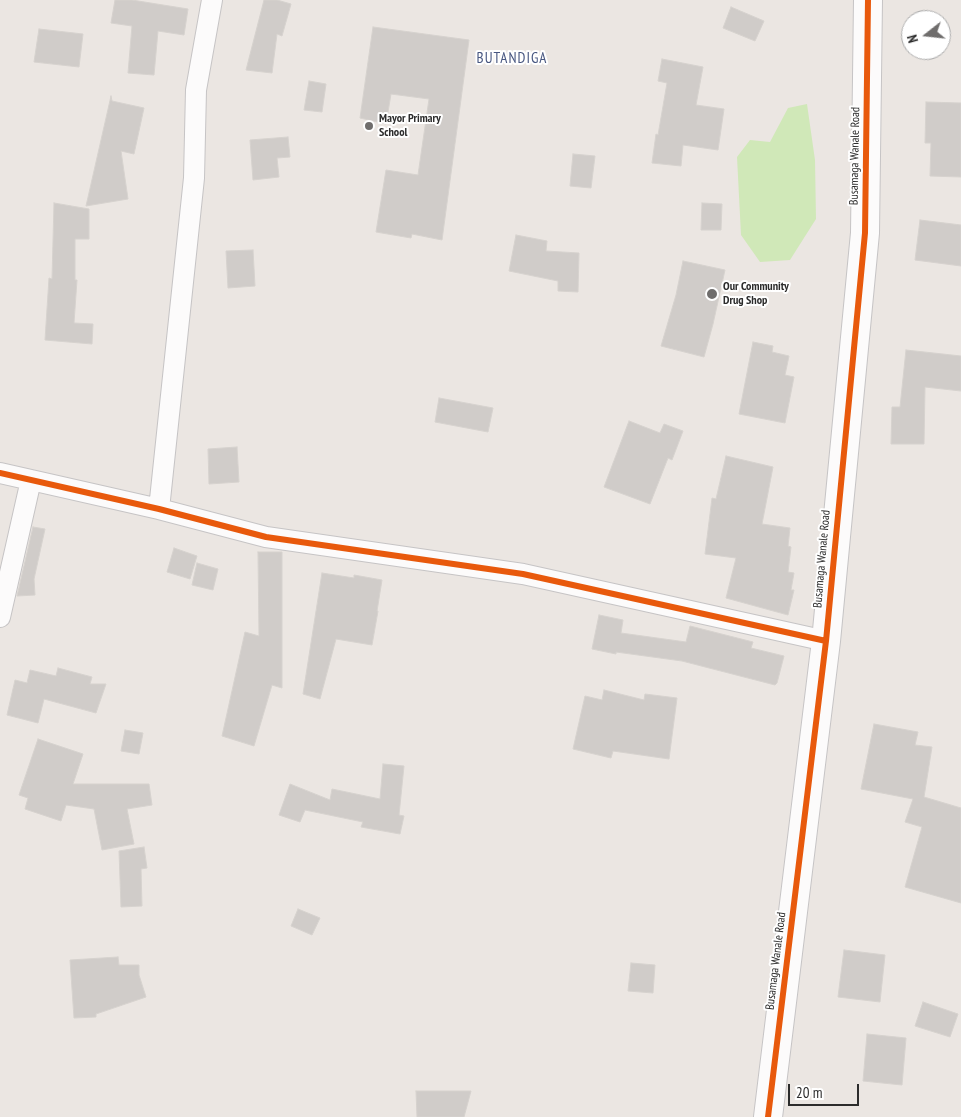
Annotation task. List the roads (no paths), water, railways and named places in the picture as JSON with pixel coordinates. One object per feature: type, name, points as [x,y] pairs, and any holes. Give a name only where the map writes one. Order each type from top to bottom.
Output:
[{"type":"street","points":[[159,509],[194,178],[196,90],[212,0]]},
{"type":"street","name":"Busamaga Wanale Road","points":[[768,1117],[826,641],[865,233],[868,0]]},
{"type":"street","points":[[0,473],[159,509],[266,537],[523,574],[826,641]]},
{"type":"street","points":[[0,617],[31,480]]},
{"type":"place","name":"Mayor Primary School","points":[[369,126]]},
{"type":"place","name":"Our Community Drug Shop","points":[[712,294]]},
{"type":"district","name":"BUTANDIGA","points":[[512,59]]}]
